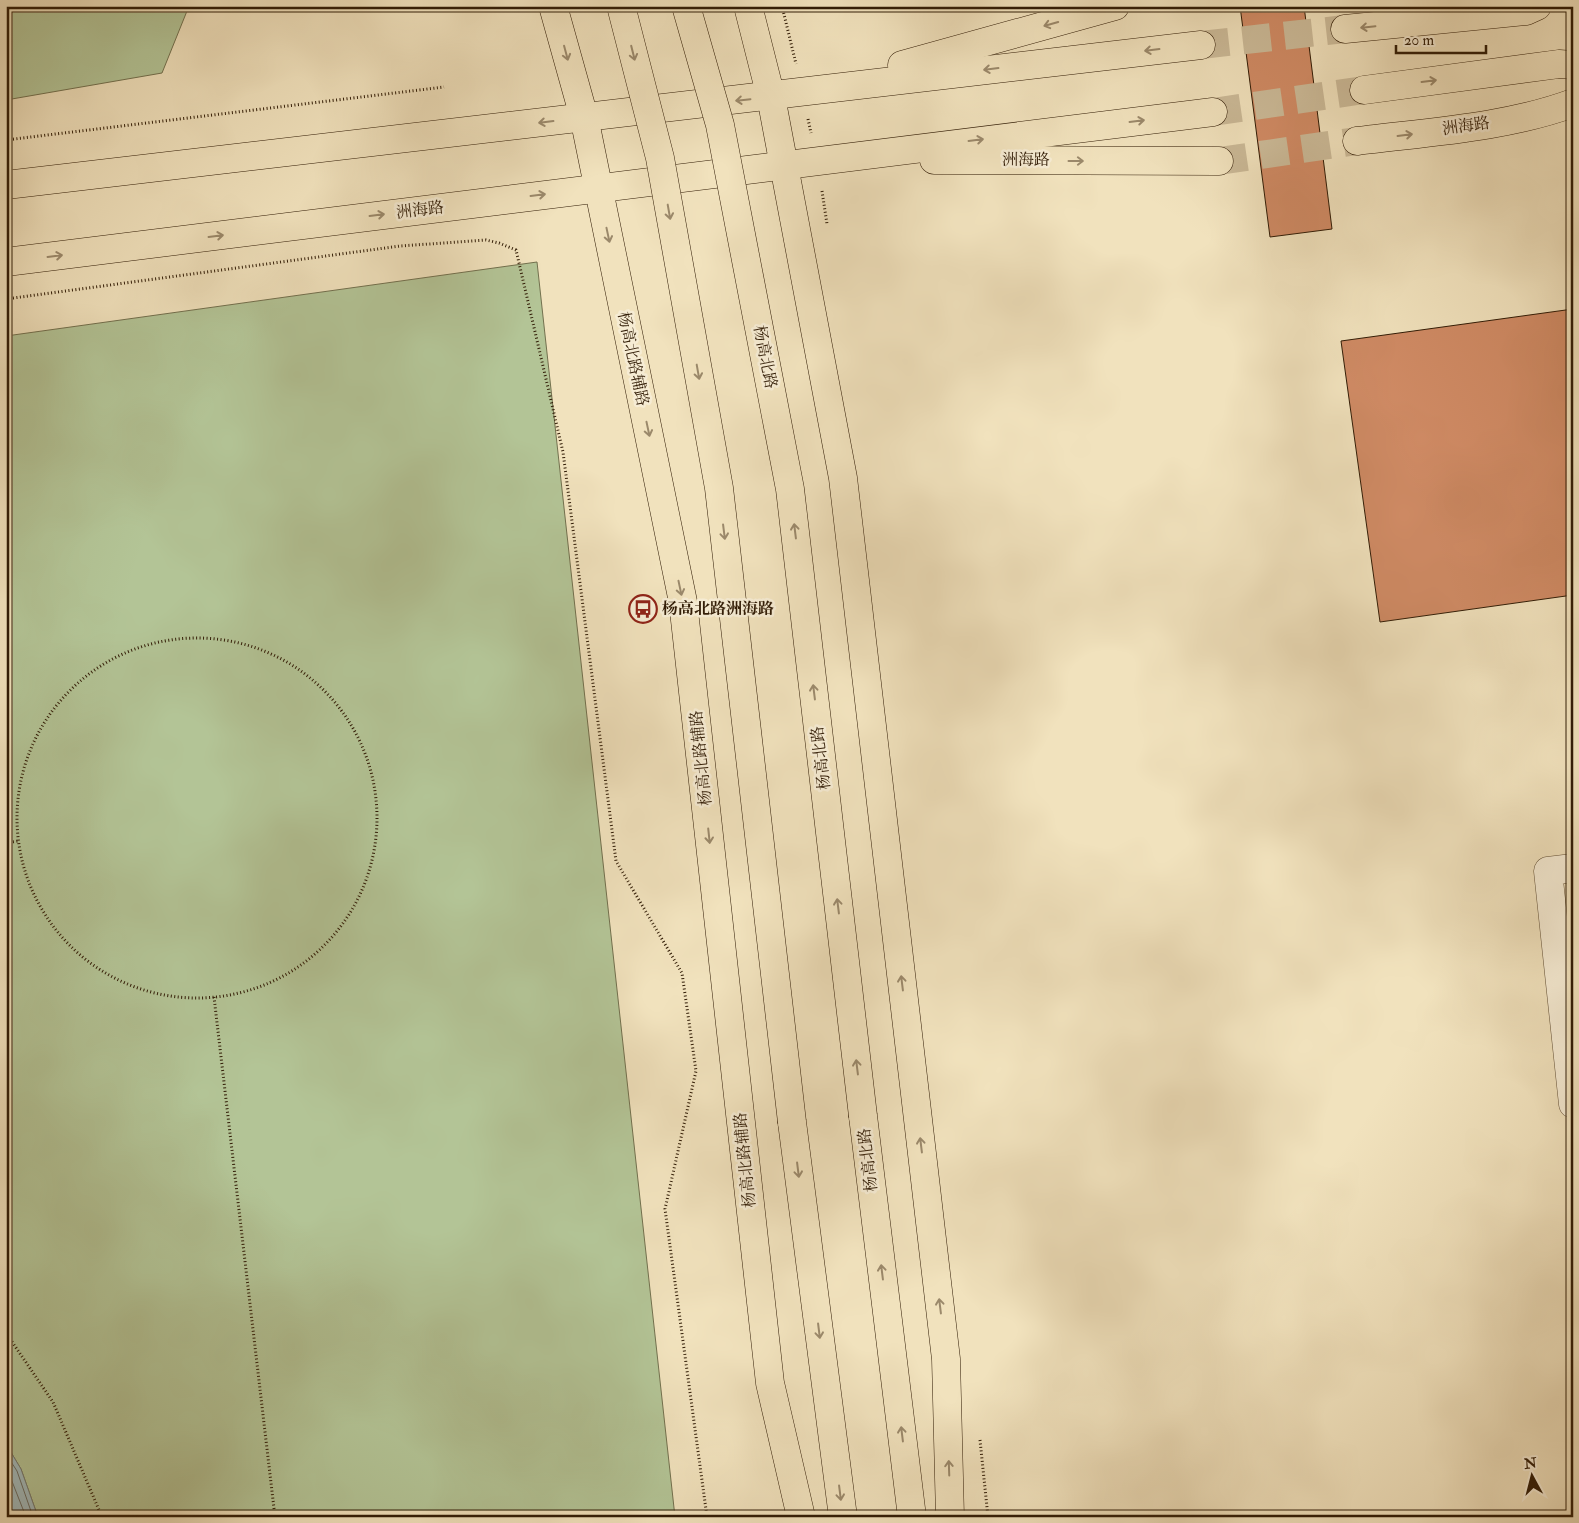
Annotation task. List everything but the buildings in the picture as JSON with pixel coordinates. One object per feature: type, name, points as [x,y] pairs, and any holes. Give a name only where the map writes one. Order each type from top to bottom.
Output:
[{"type":"main road","name":"杨高北路辅路","points":[[553,6],[584,117],[683,602],[770,1383],[801,1517]]},
{"type":"main road","points":[[621,6],[660,158],[719,488],[792,1122],[843,1517]]},
{"type":"main road","name":"杨高北路","points":[[686,6],[720,124],[790,488],[912,1517]]},
{"type":"main road","points":[[748,6],[771,97],[844,488],[946,1359],[950,1517]]},
{"type":"main road","points":[[820,88],[1115,6]]},
{"type":"main road","points":[[1345,29],[1526,10],[1537,6]]},
{"type":"main road","points":[[6,185],[584,117],[771,97],[820,88],[1200,44]]},
{"type":"main road","points":[[1364,90],[1559,64],[1573,65]]},
{"type":"main road","name":"洲海路","points":[[1357,141],[1520,117],[1573,103]]},
{"type":"main road","name":"洲海路","points":[[6,262],[1213,112]]},
{"type":"main road","name":"洲海路","points":[[833,160],[1219,161]]},
{"type":"street","points":[[1520,117],[1573,111]]},
{"type":"street","points":[[1561,869],[1573,1104]]},
{"type":"path","points":[[6,140],[444,87]]},
{"type":"path","points":[[6,299],[400,246],[486,240],[516,250],[563,452],[616,862],[682,973],[696,1071],[666,1208],[707,1517]]},
{"type":"path","points":[[222,639],[249,645],[276,655],[300,669],[321,686],[340,706],[367,754],[375,781],[378,808],[378,836],[373,863],[364,889],[351,914],[334,936],[315,955],[292,971],[268,984],[214,997],[186,998],[150,992],[107,974],[84,959],[64,940],[47,918],[34,894],[24,869],[18,841],[16,814],[19,787],[26,760],[37,734],[52,711],[70,690],[91,672],[140,647],[167,640],[222,639]]},
{"type":"path","points":[[6,843],[18,841]]},
{"type":"path","points":[[214,997],[275,1517]]},
{"type":"path","points":[[6,1333],[53,1402],[102,1517]]},
{"type":"green space","points":[[6,6],[189,6],[162,73],[6,100]]},
{"type":"green space","points":[[537,262],[675,1517],[38,1517],[21,1469],[6,1444],[6,336]]},
{"type":"water","points":[[6,1444],[21,1469],[38,1517],[6,1517]]},
{"type":"tunnel","points":[[1201,45],[1345,29]]},
{"type":"tunnel","points":[[1213,112],[1364,90]]},
{"type":"tunnel","points":[[1219,161],[1357,141]]},
{"type":"place","name":"杨高北路洲海路","points":[[643,609]]}]
